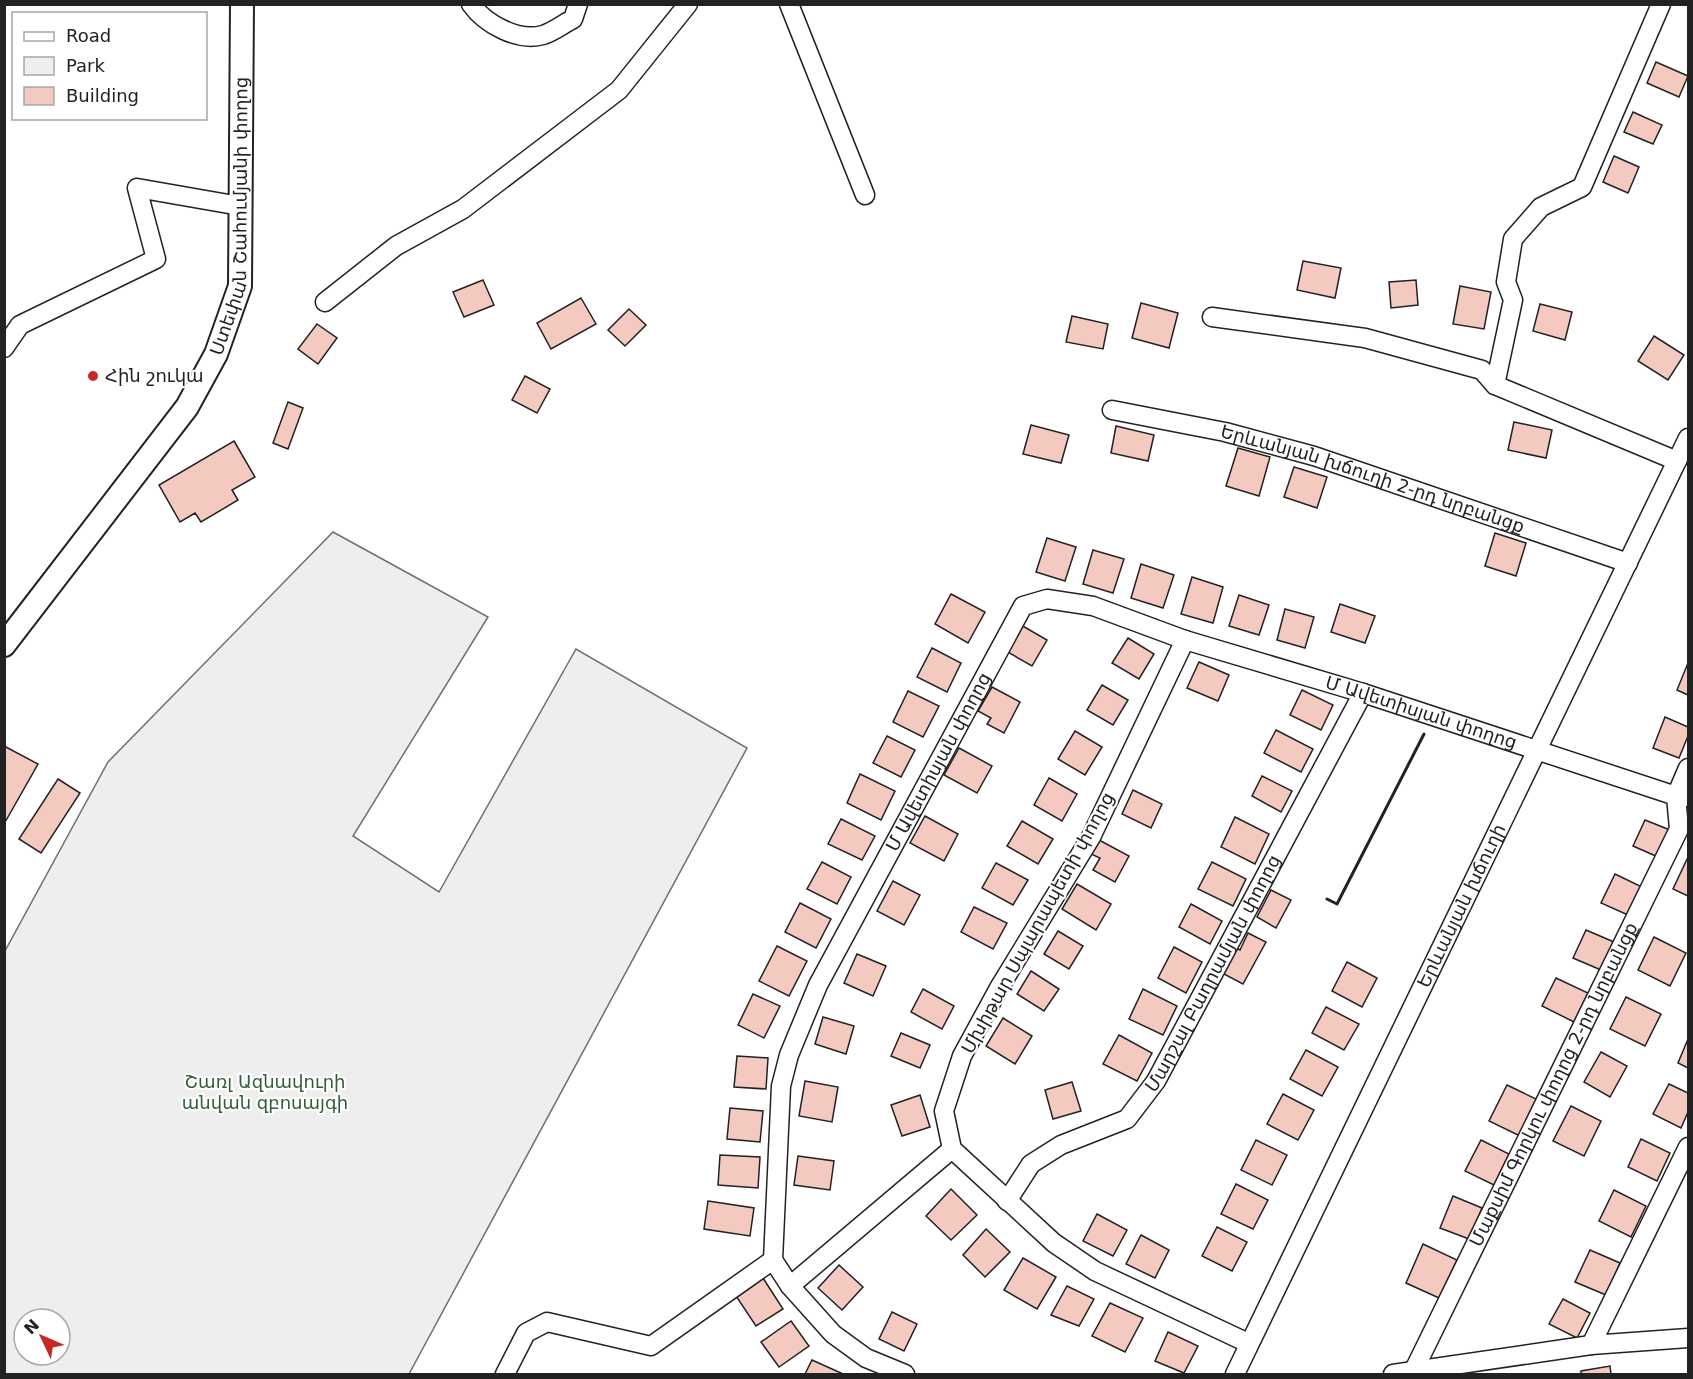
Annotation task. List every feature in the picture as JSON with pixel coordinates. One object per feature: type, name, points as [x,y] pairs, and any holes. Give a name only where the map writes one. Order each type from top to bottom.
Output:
[{"type":"main road","name":"Ստեփան Շահումյանի փողոց","points":[[4,645],[187,407],[216,354],[240,286],[242,4]]},
{"type":"street","points":[[471,4],[477,13],[510,34],[542,36],[573,19],[578,4]]},
{"type":"street","points":[[325,302],[396,246],[463,209],[619,90],[688,4]]},
{"type":"street","points":[[789,4],[865,195]]},
{"type":"street","points":[[1495,385],[1513,300],[1506,282],[1512,239],[1541,207],[1582,187],[1661,4]]},
{"type":"street","points":[[4,348],[20,325],[156,259],[137,188],[240,206]]},
{"type":"street","points":[[1212,317],[1365,338],[1482,370],[1495,385],[1677,461]]},
{"type":"street","name":"Երևանյան խճուղի 2-րդ նրբանցք","points":[[1112,410],[1225,432],[1314,456],[1628,563]]},
{"type":"street","name":"Երևանյան խճուղի","points":[[1235,1374],[1248,1343],[1689,438]]},
{"type":"street","name":"Մ Ավետիսյան փողոց","points":[[773,1260],[781,1086],[789,1055],[818,985],[1011,624],[1023,606],[1047,599],[1093,606],[1185,640],[1363,693],[1682,797]]},
{"type":"street","name":"Մխիթար Սպարապետի փողոց","points":[[952,1149],[944,1112],[962,1056],[999,988],[1091,837],[1185,640]]},
{"type":"street","name":"Մարշալ Բաղրամյան փողոց","points":[[1007,1201],[1031,1164],[1061,1145],[1127,1119],[1156,1081],[1363,693]]},
{"type":"street","points":[[1682,797],[1689,768]]},
{"type":"street","name":"Մաքսիմ Գորկու փողոց 2-րդ նրբանցք","points":[[1413,1372],[1679,829],[1682,797]]},
{"type":"street","points":[[1591,1345],[1689,1146]]},
{"type":"street","points":[[790,1286],[952,1149],[1054,1243],[1095,1271],[1248,1343]]},
{"type":"street","points":[[505,1374],[526,1333],[547,1322],[651,1346],[773,1260],[790,1286],[832,1334],[866,1358],[905,1374]]},
{"type":"street","points":[[1393,1374],[1591,1345],[1689,1338]]},
{"type":"green space","name":"Շառլ Ազնավուրի անվան զբոսայգի","points":[[333,532],[488,617],[353,836],[439,892],[576,649],[747,748],[409,1374],[5,1374],[5,951],[108,762]]},
{"type":"building","points":[[1656,62],[1688,76],[1679,97],[1647,83]]},
{"type":"building","points":[[1633,112],[1662,125],[1653,144],[1624,132]]},
{"type":"building","points":[[1614,156],[1639,167],[1628,193],[1603,182]]},
{"type":"building","points":[[1303,261],[1341,268],[1335,298],[1297,290]]},
{"type":"building","points":[[483,280],[494,305],[464,317],[453,292]]},
{"type":"building","points":[[1416,280],[1418,305],[1391,308],[1389,282]]},
{"type":"building","points":[[1460,286],[1491,292],[1484,329],[1453,324]]},
{"type":"building","points":[[581,298],[596,324],[551,349],[537,323]]},
{"type":"building","points":[[1141,303],[1178,313],[1169,348],[1132,338]]},
{"type":"building","points":[[1540,304],[1572,312],[1565,340],[1533,331]]},
{"type":"building","points":[[629,309],[646,325],[625,346],[608,330]]},
{"type":"building","points":[[1072,316],[1108,324],[1103,349],[1066,342]]},
{"type":"building","points":[[317,324],[337,338],[318,364],[298,349]]},
{"type":"building","points":[[1654,336],[1684,355],[1668,380],[1638,361]]},
{"type":"building","points":[[525,376],[550,389],[537,413],[512,400]]},
{"type":"building","points":[[288,402],[303,408],[288,449],[273,443]]},
{"type":"building","points":[[1514,422],[1552,430],[1546,458],[1508,450]]},
{"type":"building","points":[[1031,425],[1069,435],[1061,463],[1023,454]]},
{"type":"building","points":[[1116,426],[1154,435],[1148,461],[1111,453]]},
{"type":"building","points":[[234,441],[255,477],[232,490],[238,500],[201,522],[195,513],[180,522],[159,485]]},
{"type":"building","points":[[1238,448],[1270,457],[1259,496],[1226,486]]},
{"type":"building","points":[[1294,467],[1327,477],[1317,508],[1284,497]]},
{"type":"building","points":[[1495,533],[1526,543],[1516,576],[1485,566]]},
{"type":"building","points":[[1047,538],[1076,547],[1065,581],[1036,572]]},
{"type":"building","points":[[1093,550],[1124,559],[1113,593],[1083,584]]},
{"type":"building","points":[[1141,564],[1174,575],[1163,608],[1131,598]]},
{"type":"building","points":[[1192,577],[1223,587],[1213,623],[1181,614]]},
{"type":"building","points":[[951,594],[985,612],[968,643],[935,624]]},
{"type":"building","points":[[1239,595],[1269,605],[1259,635],[1229,626]]},
{"type":"building","points":[[1340,604],[1375,616],[1365,643],[1331,632]]},
{"type":"building","points":[[1285,609],[1314,617],[1305,648],[1277,640]]},
{"type":"building","points":[[1021,625],[1047,640],[1032,666],[1006,651]]},
{"type":"building","points":[[1128,638],[1154,654],[1139,679],[1112,663]]},
{"type":"building","points":[[932,648],[961,663],[947,692],[917,677]]},
{"type":"building","points":[[1199,662],[1229,675],[1218,701],[1187,688]]},
{"type":"building","points":[[1688,663],[1688,695],[1677,690]]},
{"type":"building","points":[[1102,685],[1128,700],[1113,725],[1087,710]]},
{"type":"building","points":[[992,687],[1020,702],[1004,733],[987,724],[991,718],[978,711]]},
{"type":"building","points":[[1302,690],[1333,705],[1321,730],[1290,715]]},
{"type":"building","points":[[908,691],[939,706],[923,737],[893,722]]},
{"type":"building","points":[[1665,717],[1688,727],[1688,736],[1679,758],[1653,748]]},
{"type":"building","points":[[1276,730],[1313,749],[1301,772],[1264,753]]},
{"type":"building","points":[[1075,731],[1102,747],[1085,775],[1058,759]]},
{"type":"building","points":[[887,736],[915,750],[901,777],[873,763]]},
{"type":"building","points":[[4,746],[38,764],[4,824]]},
{"type":"building","points":[[959,748],[992,766],[977,793],[944,775]]},
{"type":"building","points":[[860,774],[895,791],[881,820],[847,803]]},
{"type":"building","points":[[1262,776],[1292,791],[1281,812],[1252,796]]},
{"type":"building","points":[[1049,778],[1077,794],[1062,821],[1034,805]]},
{"type":"building","points":[[58,779],[80,793],[41,853],[19,839]]},
{"type":"building","points":[[1133,790],[1162,804],[1151,828],[1122,814]]},
{"type":"building","points":[[925,816],[958,834],[944,861],[910,843]]},
{"type":"building","points":[[1235,817],[1269,834],[1255,864],[1221,847]]},
{"type":"building","points":[[841,819],[875,836],[862,860],[828,844]]},
{"type":"building","points":[[1645,820],[1670,830],[1658,857],[1633,846]]},
{"type":"building","points":[[1022,821],[1053,839],[1038,864],[1007,846]]},
{"type":"building","points":[[1099,840],[1129,856],[1115,882],[1093,870],[1100,858],[1091,854]]},
{"type":"building","points":[[1688,857],[1688,896],[1673,889]]},
{"type":"building","points":[[822,862],[851,877],[837,904],[807,889]]},
{"type":"building","points":[[1212,862],[1246,879],[1233,906],[1198,889]]},
{"type":"building","points":[[996,863],[1028,880],[1013,905],[982,888]]},
{"type":"building","points":[[1615,874],[1642,887],[1628,915],[1601,903]]},
{"type":"building","points":[[893,881],[920,895],[904,925],[877,911]]},
{"type":"building","points":[[1077,884],[1111,904],[1096,930],[1062,909]]},
{"type":"building","points":[[1271,890],[1291,900],[1276,928],[1257,917]]},
{"type":"building","points":[[800,903],[831,919],[816,948],[785,932]]},
{"type":"building","points":[[1191,904],[1222,921],[1210,944],[1179,927]]},
{"type":"building","points":[[974,907],[1007,923],[993,949],[961,932]]},
{"type":"building","points":[[1586,930],[1614,942],[1601,970],[1573,958]]},
{"type":"building","points":[[1058,931],[1083,946],[1069,969],[1044,954]]},
{"type":"building","points":[[1248,933],[1266,942],[1243,984],[1222,973],[1236,948],[1240,950]]},
{"type":"building","points":[[1654,937],[1686,953],[1670,986],[1638,970]]},
{"type":"building","points":[[777,946],[807,961],[789,996],[759,981]]},
{"type":"building","points":[[1174,947],[1202,962],[1186,993],[1158,978]]},
{"type":"building","points":[[857,954],[886,966],[873,996],[844,983]]},
{"type":"building","points":[[1347,962],[1377,978],[1362,1007],[1332,991]]},
{"type":"building","points":[[1031,971],[1059,989],[1044,1011],[1017,994]]},
{"type":"building","points":[[1556,978],[1588,993],[1574,1022],[1542,1006]]},
{"type":"building","points":[[923,989],[954,1006],[942,1029],[911,1012]]},
{"type":"building","points":[[1143,989],[1177,1006],[1163,1035],[1129,1019]]},
{"type":"building","points":[[753,994],[780,1006],[764,1038],[738,1025]]},
{"type":"building","points":[[1626,997],[1661,1014],[1645,1046],[1610,1029]]},
{"type":"building","points":[[1326,1007],[1359,1024],[1344,1050],[1312,1033]]},
{"type":"building","points":[[823,1017],[854,1026],[846,1054],[815,1044]]},
{"type":"building","points":[[1003,1018],[1032,1036],[1015,1064],[986,1046]]},
{"type":"building","points":[[901,1033],[930,1045],[920,1068],[891,1056]]},
{"type":"building","points":[[1119,1035],[1152,1053],[1137,1081],[1103,1064]]},
{"type":"building","points":[[1688,1039],[1688,1068],[1678,1063]]},
{"type":"building","points":[[1306,1050],[1338,1067],[1322,1096],[1290,1079]]},
{"type":"building","points":[[1601,1052],[1627,1066],[1610,1097],[1584,1082]]},
{"type":"building","points":[[737,1056],[768,1058],[766,1089],[734,1087]]},
{"type":"building","points":[[805,1081],[838,1087],[832,1122],[799,1116]]},
{"type":"building","points":[[1072,1082],[1081,1111],[1053,1119],[1045,1090]]},
{"type":"building","points":[[1669,1084],[1688,1093],[1688,1112],[1681,1128],[1653,1114]]},
{"type":"building","points":[[1507,1085],[1538,1100],[1520,1136],[1489,1121]]},
{"type":"building","points":[[1283,1094],[1314,1110],[1298,1140],[1267,1124]]},
{"type":"building","points":[[920,1095],[930,1127],[902,1136],[891,1105]]},
{"type":"building","points":[[1571,1106],[1601,1121],[1584,1156],[1553,1141]]},
{"type":"building","points":[[730,1108],[763,1111],[760,1142],[727,1139]]},
{"type":"building","points":[[1641,1139],[1670,1153],[1657,1181],[1628,1167]]},
{"type":"building","points":[[1256,1140],[1287,1155],[1272,1185],[1241,1170]]},
{"type":"building","points":[[1481,1140],[1509,1154],[1494,1185],[1465,1171]]},
{"type":"building","points":[[720,1155],[760,1157],[758,1188],[718,1185]]},
{"type":"building","points":[[798,1156],[834,1161],[830,1190],[794,1185]]},
{"type":"building","points":[[1236,1184],[1268,1200],[1253,1229],[1221,1214]]},
{"type":"building","points":[[951,1189],[977,1215],[951,1240],[926,1216]]},
{"type":"building","points":[[1614,1190],[1646,1206],[1631,1237],[1599,1221]]},
{"type":"building","points":[[1453,1196],[1482,1208],[1469,1239],[1440,1228]]},
{"type":"building","points":[[708,1201],[754,1208],[750,1236],[704,1229]]},
{"type":"building","points":[[1097,1214],[1127,1230],[1113,1256],[1083,1241]]},
{"type":"building","points":[[1217,1227],[1247,1242],[1232,1271],[1202,1256]]},
{"type":"building","points":[[986,1229],[1010,1252],[985,1277],[963,1255]]},
{"type":"building","points":[[1141,1235],[1169,1250],[1155,1278],[1126,1264]]},
{"type":"building","points":[[1423,1244],[1457,1260],[1439,1298],[1406,1283]]},
{"type":"building","points":[[1590,1250],[1620,1263],[1606,1295],[1575,1282]]},
{"type":"building","points":[[1023,1258],[1056,1277],[1037,1309],[1004,1290]]},
{"type":"building","points":[[839,1265],[863,1287],[842,1310],[818,1288]]},
{"type":"building","points":[[763,1278],[783,1309],[756,1326],[736,1296]]},
{"type":"building","points":[[1067,1286],[1094,1299],[1079,1326],[1051,1315]]},
{"type":"building","points":[[1563,1299],[1590,1313],[1577,1338],[1549,1324]]},
{"type":"building","points":[[1110,1303],[1143,1318],[1125,1352],[1092,1336]]},
{"type":"building","points":[[892,1312],[917,1324],[904,1351],[879,1339]]},
{"type":"building","points":[[791,1321],[809,1346],[779,1367],[761,1342]]},
{"type":"building","points":[[1168,1332],[1198,1346],[1184,1373],[1155,1361]]},
{"type":"building","points":[[812,1360],[841,1373],[805,1374]]},
{"type":"building","points":[[1610,1366],[1611,1374],[1581,1374],[1581,1371]]},
{"type":"wall","points":[[1327,899],[1337,904],[1424,734]]},
{"type":"place","name":"Հին շուկա","points":[[93,376]]}]
